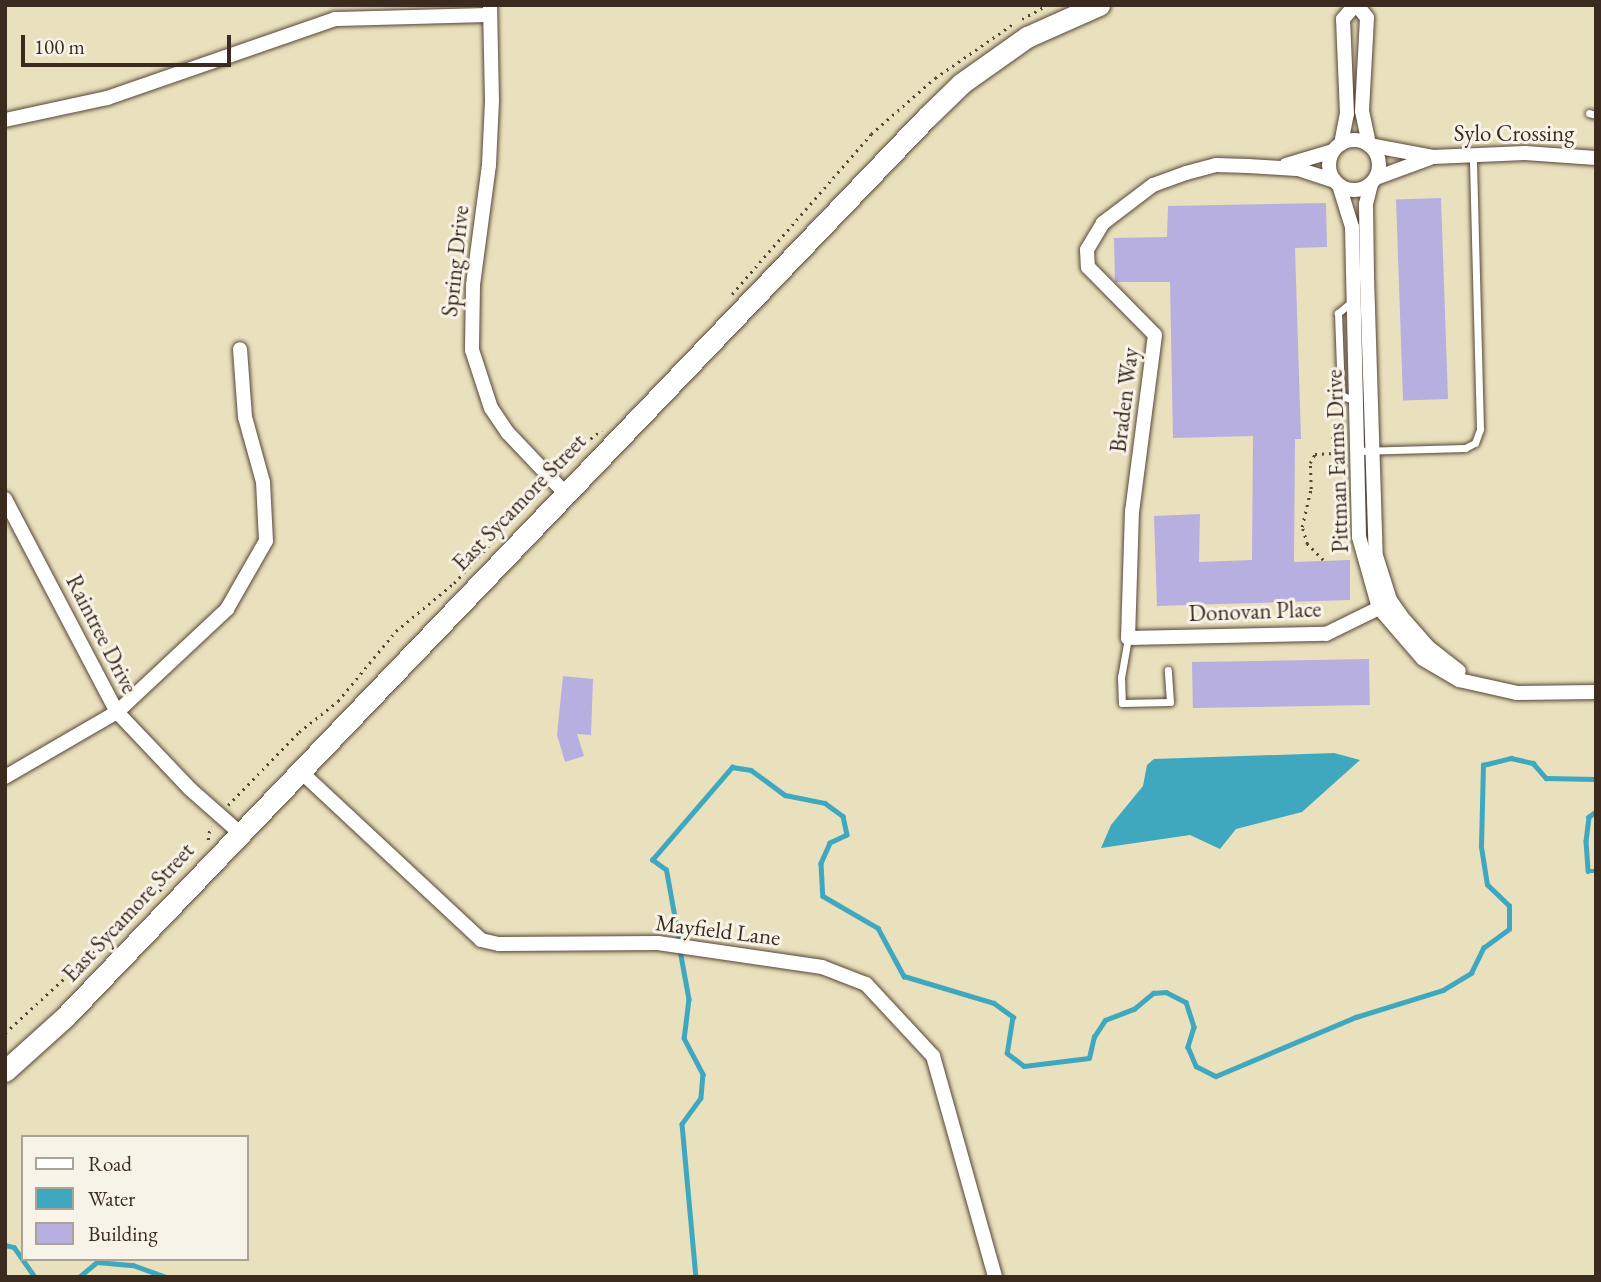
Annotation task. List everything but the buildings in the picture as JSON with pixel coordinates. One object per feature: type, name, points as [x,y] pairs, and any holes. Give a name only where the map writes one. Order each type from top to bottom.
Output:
[{"type":"main road","name":"East Sycamore Street","points":[[5,1071],[65,1017],[564,492],[962,83],[1027,37],[1098,5]]},
{"type":"street","points":[[1373,181],[1379,164],[1369,145],[1362,111],[1367,18],[1356,5],[1343,19],[1347,114],[1329,170],[1337,183],[1355,190],[1433,157]]},
{"type":"street","name":"Spring Drive","points":[[490,10],[489,165],[473,285],[472,350],[491,408],[508,433],[564,492]]},
{"type":"street","points":[[5,120],[107,98],[335,19],[490,10]]},
{"type":"street","points":[[1337,148],[1355,140],[1433,157]]},
{"type":"street","name":"Braden Way","points":[[1278,167],[1337,148]]},
{"type":"street","name":"Sylo Crossing","points":[[1433,157],[1562,153],[1596,158]]},
{"type":"street","name":"Braden Way","points":[[1128,638],[1132,511],[1156,349],[1155,335],[1088,267],[1087,250],[1103,223],[1153,185],[1186,173],[1216,165],[1278,167],[1337,183]]},
{"type":"street","name":"Pittman Farms Drive","points":[[1373,181],[1366,204],[1359,291],[1357,401],[1384,604],[1428,647],[1477,685],[1517,693],[1596,692]]},
{"type":"street","name":"Pittman Farms Drive","points":[[1337,183],[1352,218],[1359,291],[1365,451]]},
{"type":"street","points":[[5,777],[117,712],[227,609],[266,541],[263,482],[245,417],[240,349]]},
{"type":"street","name":"Raintree Drive","points":[[5,499],[117,712],[181,781],[239,832]]},
{"type":"street","points":[[5,533],[20,527]]},
{"type":"street","name":"Donovan Place","points":[[1128,638],[1326,634],[1384,604]]},
{"type":"street","name":"Mayfield Lane","points":[[299,770],[481,940],[499,944],[658,943],[822,967],[866,984],[890,1005],[933,1056],[995,1277]]},
{"type":"lane","points":[[1365,451],[1465,449],[1475,443],[1480,429],[1473,155]]},
{"type":"lane","points":[[1128,638],[1121,677],[1122,703],[1170,702],[1168,670]]},
{"type":"path","points":[[1323,560],[1307,544],[1302,527],[1311,489],[1310,463],[1315,454],[1333,453],[1332,436]]},
{"type":"path","points":[[226,806],[299,732],[338,701],[396,631],[454,583],[495,539],[538,481]]},
{"type":"path","points":[[202,848],[211,825]]},
{"type":"path","points":[[5,1033],[169,882]]},
{"type":"water","points":[[1334,753],[1360,760],[1302,812],[1236,829],[1220,849],[1190,835],[1101,848],[1111,825],[1143,786],[1147,765],[1154,759]]},
{"type":"waterway","points":[[679,942],[666,870],[652,860],[732,767],[751,770],[785,795],[825,803],[843,816],[847,835],[830,843],[821,863],[823,896],[878,928],[904,976],[994,1003],[1013,1017],[1007,1053],[1024,1066],[1089,1058],[1094,1037],[1105,1020],[1134,1009],[1153,993],[1166,992],[1186,1002],[1194,1027],[1188,1047],[1196,1066],[1216,1076],[1356,1017],[1443,990],[1471,973],[1483,948],[1509,929],[1509,906],[1487,885],[1481,846],[1483,765],[1511,758],[1533,763],[1546,778],[1596,779]]},
{"type":"waterway","points":[[1596,812],[1589,817],[1586,841],[1588,871],[1596,871]]},
{"type":"waterway","points":[[680,950],[689,999],[684,1038],[703,1074],[701,1098],[682,1124],[696,1277]]},
{"type":"waterway","points":[[5,1245],[14,1247],[21,1257]]},
{"type":"waterway","points":[[24,1261],[35,1277]]},
{"type":"waterway","points":[[79,1277],[97,1262],[133,1265],[166,1277]]}]
